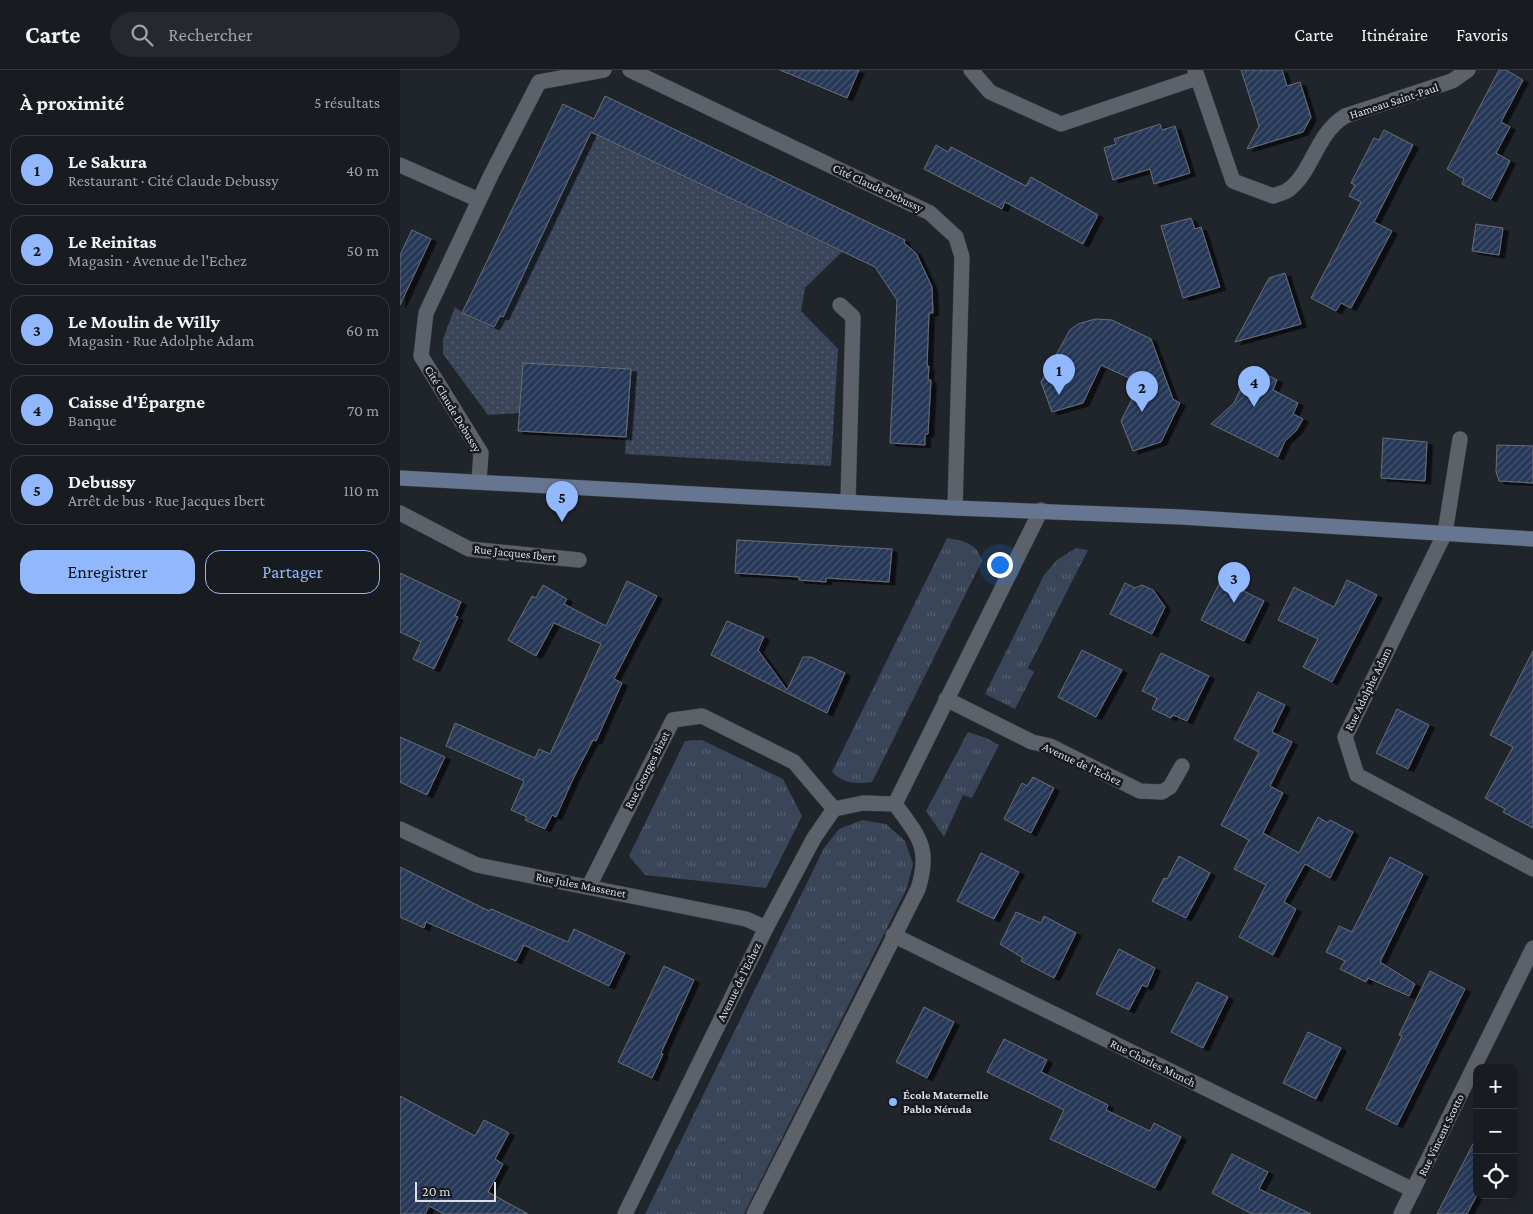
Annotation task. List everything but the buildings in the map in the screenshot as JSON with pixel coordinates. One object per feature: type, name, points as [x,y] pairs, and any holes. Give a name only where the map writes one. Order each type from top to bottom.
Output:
[{"type":"main road","points":[[400,478],[955,508],[1041,510],[1533,539]]},
{"type":"street","name":"Cité Claude Debussy","points":[[479,481],[482,453],[421,356],[426,313],[479,200],[539,82],[604,70]]},
{"type":"street","name":"Cité Claude Debussy","points":[[630,70],[930,213],[956,237],[962,256],[955,508]]},
{"type":"street","points":[[971,70],[990,92],[1062,124],[1196,74]]},
{"type":"street","name":"Hameau Saint-Paul","points":[[1196,74],[1233,181],[1273,196],[1288,190],[1302,173],[1325,133],[1334,123],[1345,116],[1452,81],[1468,70]]},
{"type":"street","points":[[400,164],[479,200]]},
{"type":"street","points":[[840,305],[853,317],[848,501]]},
{"type":"street","name":"Rue Adolphe Adam","points":[[1460,439],[1445,533],[1344,737],[1357,775],[1533,869]]},
{"type":"street","points":[[895,804],[1041,510]]},
{"type":"street","name":"Rue Jacques Ibert","points":[[400,513],[469,549],[579,560]]},
{"type":"street","name":"Avenue de l'Echez","points":[[946,699],[1032,742],[1050,746],[1140,791],[1162,792],[1170,787],[1182,766]]},
{"type":"street","name":"Rue Georges Bizet","points":[[589,886],[673,720],[702,716],[794,762],[834,810]]},
{"type":"street","points":[[834,810],[863,803],[895,804]]},
{"type":"street","points":[[754,1214],[918,889],[924,869],[924,850],[913,828],[895,804]]},
{"type":"street","name":"Avenue de l'Echez","points":[[625,1214],[766,928],[814,838],[834,810]]},
{"type":"street","name":"Rue Jules Massenet","points":[[400,829],[477,865],[746,919],[766,928]]},
{"type":"street","name":"Rue Charles Munch","points":[[894,935],[1413,1190]]},
{"type":"street","name":"Rue Vincent Scotto","points":[[1400,1214],[1533,948]]},
{"type":"green space","points":[[591,132],[808,232],[807,235],[842,252],[805,288],[801,311],[838,349],[831,466],[625,454],[630,369],[597,366],[596,370],[523,363],[519,413],[488,415],[443,354],[443,339],[455,307],[463,313],[494,327],[500,316],[503,317],[566,179],[569,180]]},
{"type":"green space","points":[[947,538],[969,544],[977,550],[982,561],[872,782],[855,783],[841,779],[832,772]]},
{"type":"green space","points":[[1076,548],[1088,550],[1028,668],[1034,672],[1015,709],[985,694],[1044,575],[1057,560]]},
{"type":"green space","points":[[968,732],[999,745],[972,798],[963,795],[944,837],[926,811]]},
{"type":"green space","points":[[702,740],[783,779],[802,816],[766,888],[645,875],[629,856],[685,741]]},
{"type":"green space","points":[[862,820],[886,824],[905,841],[913,864],[907,888],[744,1214],[645,1214],[824,848],[839,829]]},
{"type":"place","name":"Le Sakura","points":[[1059,395]]},
{"type":"place","name":"Caisse d'Épargne","points":[[1254,407]]},
{"type":"place","name":"Le Reinitas","points":[[1142,412]]},
{"type":"place","name":"Debussy","points":[[562,522]]},
{"type":"place","name":"Le Moulin de Willy","points":[[1234,603]]},
{"type":"place","name":"École Maternelle Pablo Néruda","points":[[893,1102]]}]
